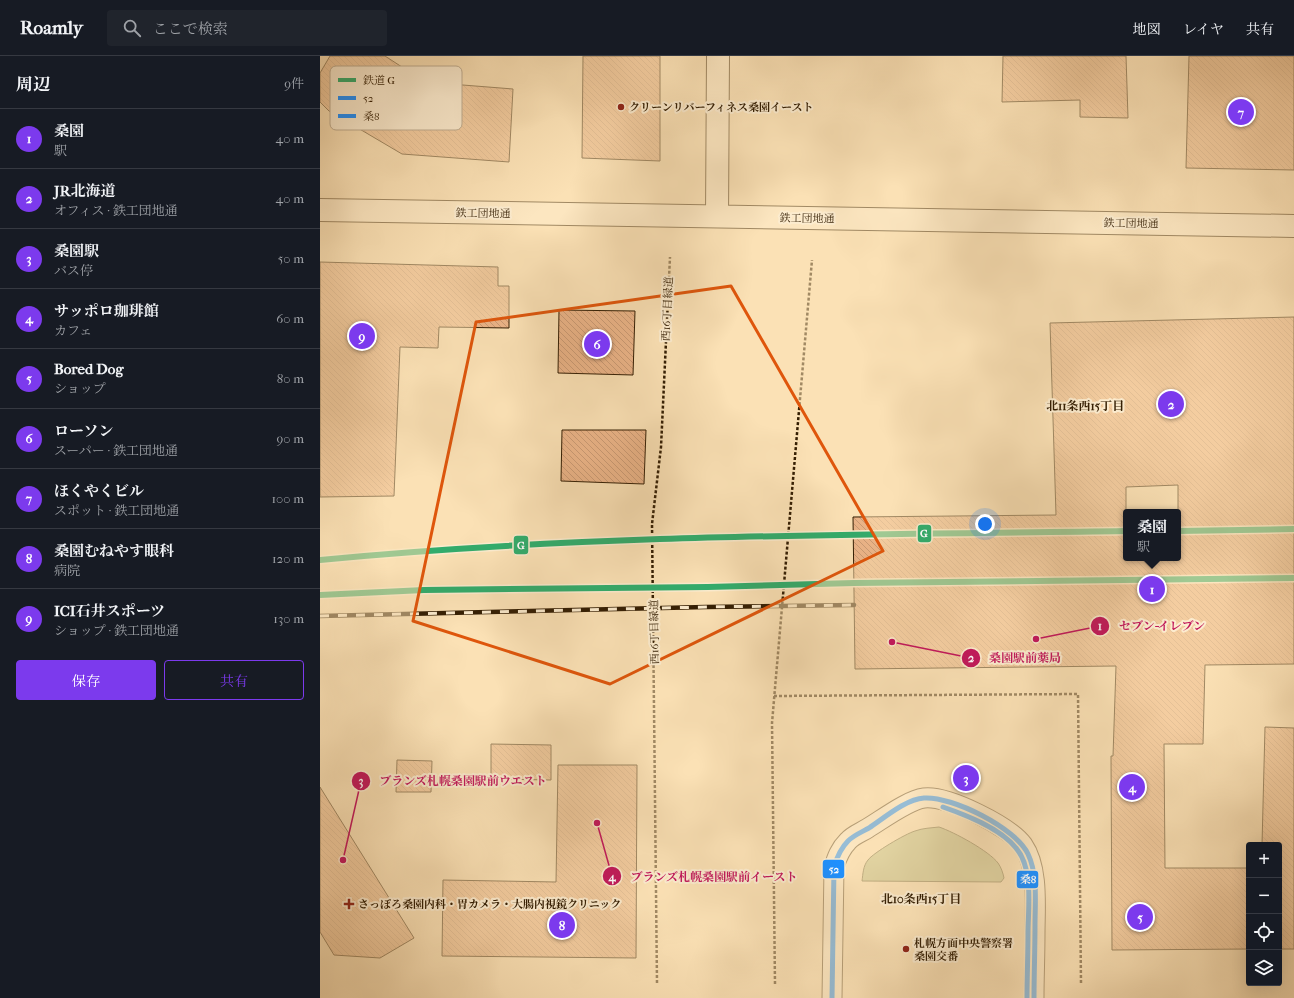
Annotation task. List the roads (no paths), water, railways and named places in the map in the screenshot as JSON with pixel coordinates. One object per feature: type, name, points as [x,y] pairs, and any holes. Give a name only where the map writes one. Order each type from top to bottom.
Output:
[{"type":"street","points":[[717,216],[718,56]]},
{"type":"street","name":"鉄工団地通","points":[[320,210],[1294,226]]},
{"type":"lane","points":[[832,998],[834,867],[837,854],[849,840],[906,805],[924,798],[945,800],[961,806],[994,823],[1011,834],[1023,845],[1031,863],[1036,885],[1034,998]]},
{"type":"railway","points":[[320,616],[854,605]]},
{"type":"rail line","name":"G","points":[[1181,531],[1294,529]]},
{"type":"rail line","name":"G","points":[[320,560],[421,551],[622,540],[823,535],[1123,531]]},
{"type":"rail line","name":"G","points":[[320,595],[424,590],[1294,578]]},
{"type":"place","name":"クリーンリバーフィネス桑園イースト","points":[[621,107]]},
{"type":"place","name":"ほくやくビル","points":[[1241,112]]},
{"type":"place","name":"ICI石井スポーツ","points":[[362,336]]},
{"type":"place","name":"ローソン","points":[[597,344]]},
{"type":"place","name":"JR北海道","points":[[1171,404]]},
{"type":"place","name":"桑園","points":[[1152,589]]},
{"type":"place","name":"セブン-イレブン","points":[[1036,639]]},
{"type":"place","name":"桑園駅前薬局","points":[[892,642]]},
{"type":"place","name":"桑園駅","points":[[966,778]]},
{"type":"place","name":"サッポロ珈琲館","points":[[1132,787]]},
{"type":"place","name":"ブランズ札幌桑園駅前イースト","points":[[597,823]]},
{"type":"place","name":"ブランズ札幌桑園駅前ウエスト","points":[[343,860]]},
{"type":"place","name":"さっぽろ桑園内科・胃カメラ・大腸内視鏡クリニック","points":[[349,904]]},
{"type":"place","name":"Bored Dog","points":[[1140,917]]},
{"type":"place","name":"桑園むねやす眼科","points":[[562,925]]},
{"type":"place","name":"札幌方面中央警察署 桑園交番","points":[[906,949]]},
{"type":"district","name":"北11条西15丁目","points":[[1085,406]]},
{"type":"district","name":"北10条西15丁目","points":[[921,899]]}]
